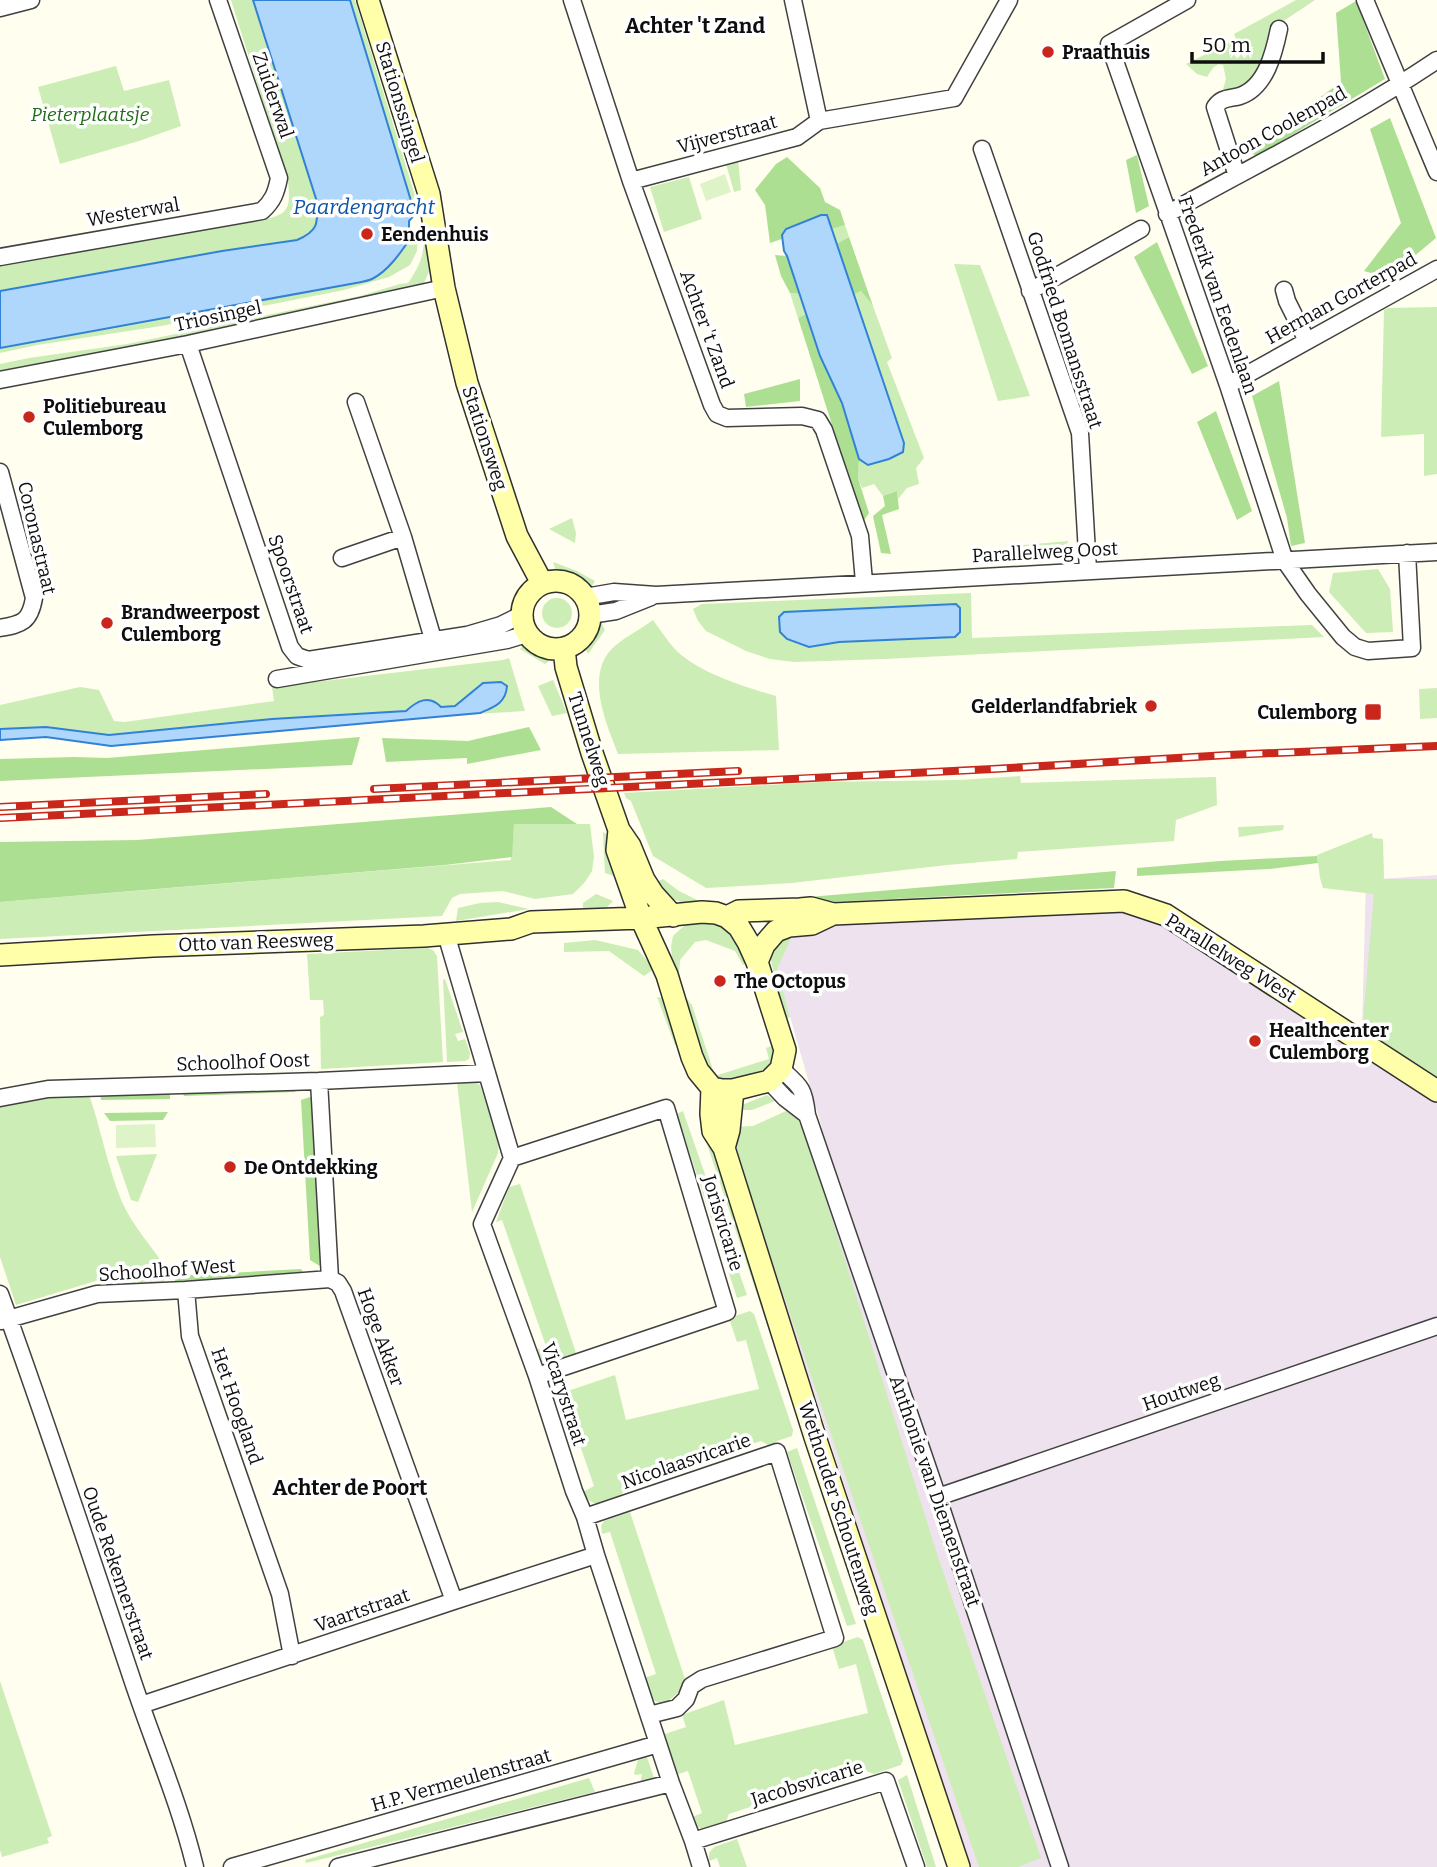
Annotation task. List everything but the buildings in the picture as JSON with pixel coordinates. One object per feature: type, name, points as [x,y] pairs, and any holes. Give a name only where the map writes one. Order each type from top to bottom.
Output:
[{"type":"street","points":[[0,8],[31,0]]},
{"type":"street","name":"Zuiderwal","points":[[218,0],[279,178],[271,203]]},
{"type":"street","name":"Stationssingel","points":[[368,0],[429,194],[444,288]]},
{"type":"street","name":"Achter 't Zand","points":[[572,0],[631,181],[712,405],[717,414],[727,418],[802,416],[818,420],[824,430],[860,536],[864,582]]},
{"type":"street","points":[[793,0],[819,121]]},
{"type":"street","name":"Frederik van Eedenlaan","points":[[1187,0],[1109,44],[1228,384],[1285,561],[1343,637],[1355,647],[1368,651],[1412,648],[1408,554]]},
{"type":"street","points":[[1365,0],[1435,163]]},
{"type":"street","name":"Vijverstraat","points":[[631,181],[797,137],[819,121],[954,98],[1006,5]]},
{"type":"street","points":[[1237,176],[1215,107],[1221,99],[1242,95],[1262,77],[1274,52],[1279,29]]},
{"type":"street","name":"Antoon Coolenpad","points":[[1167,214],[1400,85],[1437,60]]},
{"type":"street","name":"Godfried Bomansstraat","points":[[982,149],[1080,433],[1088,570]]},
{"type":"street","name":"Westerwal","points":[[0,257],[262,211],[271,203]]},
{"type":"street","points":[[1030,291],[1141,229]]},
{"type":"street","name":"Herman Gorterpad","points":[[1228,384],[1437,269]]},
{"type":"street","name":"Triosingel","points":[[0,380],[188,344],[444,288]]},
{"type":"street","name":"Stationsweg","points":[[444,288],[467,383],[498,479],[517,536],[542,583]]},
{"type":"street","points":[[1284,289],[1286,301],[1307,341]]},
{"type":"street","name":"Spoorstraat","points":[[188,344],[290,648],[296,656],[308,660],[467,635],[501,625],[524,624]]},
{"type":"street","points":[[355,402],[403,537],[433,639]]},
{"type":"street","name":"Coronastraat","points":[[0,472],[34,598],[32,613],[21,624],[0,628]]},
{"type":"street","points":[[342,558],[403,537]]},
{"type":"street","name":"Parallelweg Oost","points":[[588,606],[616,611],[656,594],[1437,552]]},
{"type":"street","points":[[551,580],[561,580],[579,589],[588,606],[588,626],[583,636],[564,648],[543,647],[534,642],[524,624],[523,605],[527,596],[542,583],[551,580]]},
{"type":"street","points":[[277,679],[507,640],[524,624]]},
{"type":"street","name":"Tunnelweg","points":[[564,648],[566,667],[619,830],[631,846],[644,880],[673,916]]},
{"type":"street","name":"Tunnelweg","points":[[619,830],[617,850],[641,918]]},
{"type":"street","points":[[609,920],[625,897],[629,884]]},
{"type":"street","name":"Parallelweg West","points":[[727,917],[739,911],[811,908],[833,914],[1124,901],[1166,915],[1437,1091]]},
{"type":"street","name":"Otto van Reesweg","points":[[0,955],[446,934],[511,929],[531,922],[609,920],[702,912],[716,912],[727,917]]},
{"type":"street","name":"Parallelweg West","points":[[757,962],[764,945],[776,931],[789,926],[812,924],[833,914]]},
{"type":"street","points":[[652,942],[673,916]]},
{"type":"street","points":[[641,918],[667,975],[698,1071],[722,1089],[775,1075],[785,1050],[757,962],[739,927],[727,917]]},
{"type":"street","name":"Otto van Reesweg","points":[[511,929],[528,934],[633,933],[652,942]]},
{"type":"street","points":[[446,934],[512,1158]]},
{"type":"street","name":"Schoolhof Oost","points":[[0,1098],[48,1089],[487,1073]]},
{"type":"street","name":"Anthonie van Diemenstraat","points":[[775,1075],[785,1098],[807,1115],[938,1497],[1060,1867]]},
{"type":"street","name":"Hoge Akker","points":[[319,1081],[330,1279],[338,1283],[343,1291],[454,1601]]},
{"type":"street","name":"Wethouder Schoutenweg","points":[[722,1089],[713,1130],[724,1148],[815,1437],[959,1867]]},
{"type":"street","name":"Jorisvicarie","points":[[512,1158],[666,1108],[727,1312],[537,1376]]},
{"type":"street","name":"Vicarystraat","points":[[512,1158],[482,1224],[537,1376],[701,1867]]},
{"type":"street","name":"Schoolhof West","points":[[4,1320],[97,1294],[330,1279]]},
{"type":"street","name":"Het Hoogland","points":[[186,1290],[190,1336],[280,1594],[292,1656]]},
{"type":"street","name":"Oude Rekemerstraat","points":[[0,1294],[4,1320],[183,1821],[195,1867]]},
{"type":"street","name":"Houtweg","points":[[938,1497],[1437,1326]]},
{"type":"street","name":"Nicolaasvicarie","points":[[585,1517],[777,1452],[835,1638],[702,1679],[691,1686],[677,1708],[649,1715]]},
{"type":"street","name":"Vaartstraat","points":[[141,1706],[596,1555]]},
{"type":"street","name":"H.P. Vermeulenstraat","points":[[232,1867],[276,1861],[659,1744]]},
{"type":"street","name":"Jacobsvicarie","points":[[693,1840],[886,1781],[916,1867]]},
{"type":"street","points":[[338,1867],[671,1783]]},
{"type":"shaded area","points":[[1437,875],[1437,1867],[970,1867],[737,1159],[822,1128],[765,929],[1131,897],[1362,1031],[1366,880]]},
{"type":"green space","points":[[231,0],[253,0],[317,202],[317,221],[313,230],[297,240],[0,291],[0,266],[262,220],[286,209],[289,199],[288,182]]},
{"type":"green space","points":[[350,0],[355,0],[420,212],[415,214]]},
{"type":"green space","points":[[1296,0],[1315,0],[1279,24],[1271,53],[1251,81],[1239,90],[1222,93],[1226,79],[1223,65],[1215,66],[1207,77],[1197,74],[1186,64],[1236,39],[1234,34]]},
{"type":"green space","points":[[1356,1],[1385,79],[1257,156],[1247,151],[1341,82],[1336,13]]},
{"type":"green space","name":"Pieterplaatsje","points":[[116,66],[124,91],[169,80],[181,126],[60,164],[38,87]]},
{"type":"green space","points":[[1390,118],[1436,238],[1388,278],[1364,271],[1401,223],[1370,129]]},
{"type":"green space","points":[[1137,155],[1149,206],[1136,213],[1126,160]]},
{"type":"green space","points":[[787,157],[820,188],[825,202],[840,210],[845,225],[832,229],[827,216],[770,243],[765,205],[755,190],[776,164]]},
{"type":"green space","points":[[738,159],[741,190],[734,192],[726,164]]},
{"type":"green space","points":[[725,174],[731,192],[706,201],[700,184]]},
{"type":"green space","points":[[689,177],[702,219],[664,232],[650,187]]},
{"type":"green space","points":[[845,225],[849,237],[836,244],[832,229]]},
{"type":"green space","points":[[425,228],[431,267],[424,288],[0,374],[0,364],[127,344],[360,296],[408,283],[421,257]]},
{"type":"green space","points":[[414,233],[418,233],[417,251],[410,265],[389,277],[344,290],[161,326],[0,353],[0,348],[372,279],[403,250]]},
{"type":"green space","points":[[849,237],[873,306],[861,291],[853,295],[836,244]]},
{"type":"green space","points":[[1157,242],[1208,366],[1192,374],[1134,257]]},
{"type":"green space","points":[[775,255],[787,256],[800,294],[790,293],[781,276]]},
{"type":"green space","points":[[954,264],[980,265],[1030,396],[998,401]]},
{"type":"green space","points":[[861,291],[873,306],[892,358],[887,362],[924,458],[916,468],[919,484],[907,488],[898,499],[897,491],[883,496],[874,484],[862,488],[858,478],[859,459],[868,465],[889,459],[903,452],[904,443],[853,295]]},
{"type":"green space","points":[[790,293],[800,294],[806,314],[798,318]]},
{"type":"green space","points":[[1437,307],[1437,474],[1424,476],[1424,434],[1381,437],[1384,310]]},
{"type":"green space","points":[[806,314],[820,356],[842,403],[859,459],[858,478],[869,513],[863,522],[798,318]]},
{"type":"green space","points":[[800,379],[800,401],[746,407],[744,394]]},
{"type":"green space","points":[[1279,381],[1305,543],[1291,546],[1287,518],[1252,396]]},
{"type":"green space","points":[[1216,411],[1252,511],[1237,520],[1197,422]]},
{"type":"green space","points":[[897,491],[899,509],[882,515],[891,554],[881,553],[873,516],[885,506],[883,496]]},
{"type":"green space","points":[[572,518],[576,533],[575,543],[549,529]]},
{"type":"green space","points":[[1068,541],[1068,554],[1024,556],[1023,545]]},
{"type":"green space","points":[[553,562],[595,581],[589,591],[556,571]]},
{"type":"green space","points":[[1378,569],[1390,589],[1393,632],[1366,633],[1329,592],[1333,573]]},
{"type":"green space","points":[[971,593],[972,638],[1312,625],[1324,637],[794,662],[770,659],[746,651],[706,631],[693,609],[702,604]]},
{"type":"green space","points":[[557,598],[568,602],[572,613],[568,624],[557,628],[546,624],[542,613],[546,602]]},
{"type":"green space","points":[[600,620],[605,630],[588,654],[584,646]]},
{"type":"green space","points":[[653,620],[673,647],[694,664],[721,678],[776,696],[779,750],[618,754],[600,698],[601,669],[606,656],[616,645]]},
{"type":"green space","points":[[524,643],[554,657],[545,664],[520,649]]},
{"type":"green space","points":[[509,658],[525,711],[0,739],[0,705],[80,687],[99,690],[114,721],[125,722],[274,701],[272,687]]},
{"type":"green space","points":[[553,680],[567,713],[552,716],[538,686]]},
{"type":"green space","points":[[1437,688],[1437,718],[1420,719],[1419,689]]},
{"type":"green space","points":[[529,727],[541,750],[467,764],[467,758],[386,762],[382,738],[468,741]]},
{"type":"green space","points":[[360,737],[352,765],[0,781],[0,759],[107,758]]},
{"type":"green space","points":[[1020,776],[1021,783],[1216,777],[1217,805],[1176,820],[1174,841],[1018,852],[1017,859],[792,883],[706,888],[653,856],[631,801],[624,793],[820,782],[959,780]]},
{"type":"green space","points":[[551,807],[577,824],[514,824],[512,857],[445,865],[0,902],[0,842],[137,840]]},
{"type":"green space","points":[[514,824],[590,824],[594,857],[592,871],[585,882],[573,894],[535,899],[503,891],[460,894],[452,898],[442,916],[0,939],[0,902],[511,860]]},
{"type":"green space","points":[[1284,825],[1283,830],[1239,837],[1238,827]]},
{"type":"green space","points":[[603,832],[609,836],[617,877],[605,873]]},
{"type":"green space","points":[[1372,833],[1373,838],[1383,839],[1384,879],[1437,879],[1437,1079],[1362,1031],[1374,894],[1323,888],[1320,878],[1317,855]]},
{"type":"green space","points":[[1317,856],[1318,863],[1269,869],[1137,876],[1137,868]]},
{"type":"green space","points":[[1116,871],[1114,888],[811,903],[809,897]]},
{"type":"green space","points":[[663,879],[699,901],[697,907],[669,898],[655,883]]},
{"type":"green space","points":[[596,894],[613,901],[604,910],[583,912],[583,903]]},
{"type":"green space","points":[[498,902],[529,909],[456,921],[458,908]]},
{"type":"green space","points":[[706,921],[727,927],[748,961],[743,965],[735,951],[706,940],[695,942],[680,960],[679,973],[683,994],[692,1005],[715,1076],[769,1059],[766,1048],[774,1045],[773,1060],[767,1068],[736,1079],[721,1080],[707,1073],[673,971],[673,936],[685,925]]},
{"type":"green space","points":[[783,936],[792,936],[777,969],[790,1017],[783,1019],[769,950]]},
{"type":"green space","points":[[595,940],[638,950],[654,969],[644,976],[609,951],[564,952],[564,943]]},
{"type":"green space","points":[[428,948],[437,956],[443,1062],[321,1069],[320,1017],[324,1015],[323,1000],[310,1000],[307,954]]},
{"type":"green space","points":[[445,979],[463,1032],[455,1034],[458,1041],[465,1039],[470,1053],[469,1059],[465,1061],[447,1062]]},
{"type":"green space","points":[[657,997],[664,998],[682,1046],[675,1045]]},
{"type":"green space","points":[[475,1082],[480,1085],[499,1141],[498,1153],[472,1212],[457,1083]]},
{"type":"green space","points":[[298,1086],[295,1092],[184,1096],[182,1091]]},
{"type":"green space","points":[[88,1092],[112,1175],[126,1211],[168,1271],[141,1278],[99,1280],[16,1305],[0,1257],[0,1103]]},
{"type":"green space","points":[[170,1092],[170,1099],[101,1100],[100,1093]]},
{"type":"green space","points":[[767,1095],[775,1101],[752,1110],[738,1110],[742,1105]]},
{"type":"green space","points":[[313,1096],[323,1268],[310,1260],[301,1100]]},
{"type":"green space","points":[[683,1111],[747,1295],[737,1298],[677,1114]]},
{"type":"green space","points":[[786,1111],[797,1119],[805,1133],[937,1554],[1041,1858],[1018,1867],[979,1867],[737,1159],[735,1127],[753,1126]]},
{"type":"green space","points":[[168,1112],[163,1120],[110,1121],[104,1113]]},
{"type":"green space","points":[[155,1124],[156,1147],[116,1148],[116,1125]]},
{"type":"green space","points":[[708,1124],[826,1502],[701,1126]]},
{"type":"green space","points":[[157,1154],[138,1202],[131,1200],[116,1156]]},
{"type":"green space","points":[[520,1184],[577,1356],[559,1362],[542,1361],[534,1351],[546,1346],[502,1220],[496,1222],[509,1187]]},
{"type":"green space","points":[[301,1269],[305,1276],[175,1284],[175,1276]]},
{"type":"green space","points":[[165,1276],[163,1286],[19,1312],[21,1307],[111,1284]]},
{"type":"green space","points":[[750,1311],[754,1314],[793,1430],[792,1436],[777,1441],[771,1447],[761,1441],[626,1486],[621,1496],[605,1502],[595,1503],[587,1498],[583,1492],[594,1486],[562,1393],[615,1375],[626,1420],[759,1389],[746,1340],[737,1342],[729,1318]]},
{"type":"green space","points":[[797,1448],[856,1624],[847,1626],[787,1452]]},
{"type":"green space","points":[[630,1512],[686,1682],[670,1700],[659,1703],[647,1689],[644,1678],[656,1674],[610,1532],[602,1534],[601,1526],[604,1521]]},
{"type":"green space","points":[[858,1637],[863,1640],[903,1760],[901,1765],[874,1774],[864,1770],[729,1814],[725,1824],[707,1830],[696,1827],[690,1818],[702,1813],[688,1771],[675,1775],[662,1735],[686,1727],[682,1715],[724,1700],[735,1745],[868,1713],[856,1664],[839,1669],[832,1646]]},
{"type":"green space","points":[[0,1681],[52,1836],[47,1838],[49,1843],[2,1857],[0,1850]]},
{"type":"green space","points":[[639,1757],[647,1757],[655,1781],[639,1789],[642,1774],[634,1773]]},
{"type":"green space","points":[[907,1775],[936,1867],[927,1867],[898,1780]]},
{"type":"green space","points":[[589,1778],[595,1792],[306,1863],[305,1860]]},
{"type":"green space","points":[[737,1839],[747,1867],[720,1867],[717,1858],[709,1861],[709,1853],[714,1847]]},
{"type":"water","name":"Paardengracht","points":[[253,0],[350,0],[415,214],[409,221],[409,230],[414,233],[401,252],[385,270],[366,281],[0,348],[0,291],[297,240],[313,230],[317,221],[317,202]]},
{"type":"water","points":[[827,215],[904,443],[903,452],[868,465],[859,459],[842,403],[820,356],[784,251],[782,235],[786,229]]},
{"type":"water","points":[[956,604],[960,608],[960,632],[955,637],[839,642],[809,647],[787,639],[780,632],[779,617],[784,612]]},
{"type":"water","points":[[501,682],[507,686],[502,700],[480,713],[111,746],[46,737],[0,740],[0,729],[46,727],[109,735],[272,719],[406,711],[423,700],[432,701],[441,707],[455,706],[483,683]]},
{"type":"railway","points":[[0,818],[1437,746]]},
{"type":"railway","points":[[374,789],[738,771]]},
{"type":"railway","points":[[0,807],[266,794]]},
{"type":"place","name":"Praathuis","points":[[1048,52]]},
{"type":"place","name":"Eendenhuis","points":[[367,234]]},
{"type":"place","name":"Politiebureau Culemborg","points":[[29,417]]},
{"type":"place","name":"Brandweerpost Culemborg","points":[[107,623]]},
{"type":"place","name":"Gelderlandfabriek","points":[[1151,706]]},
{"type":"place","name":"Culemborg","points":[[1373,712]]},
{"type":"place","name":"The Octopus","points":[[720,981]]},
{"type":"place","name":"Healthcenter Culemborg","points":[[1255,1041]]},
{"type":"place","name":"De Ontdekking","points":[[230,1167]]},
{"type":"district","name":"Achter 't Zand","points":[[695,26]]},
{"type":"district","name":"Achter de Poort","points":[[350,1488]]}]
